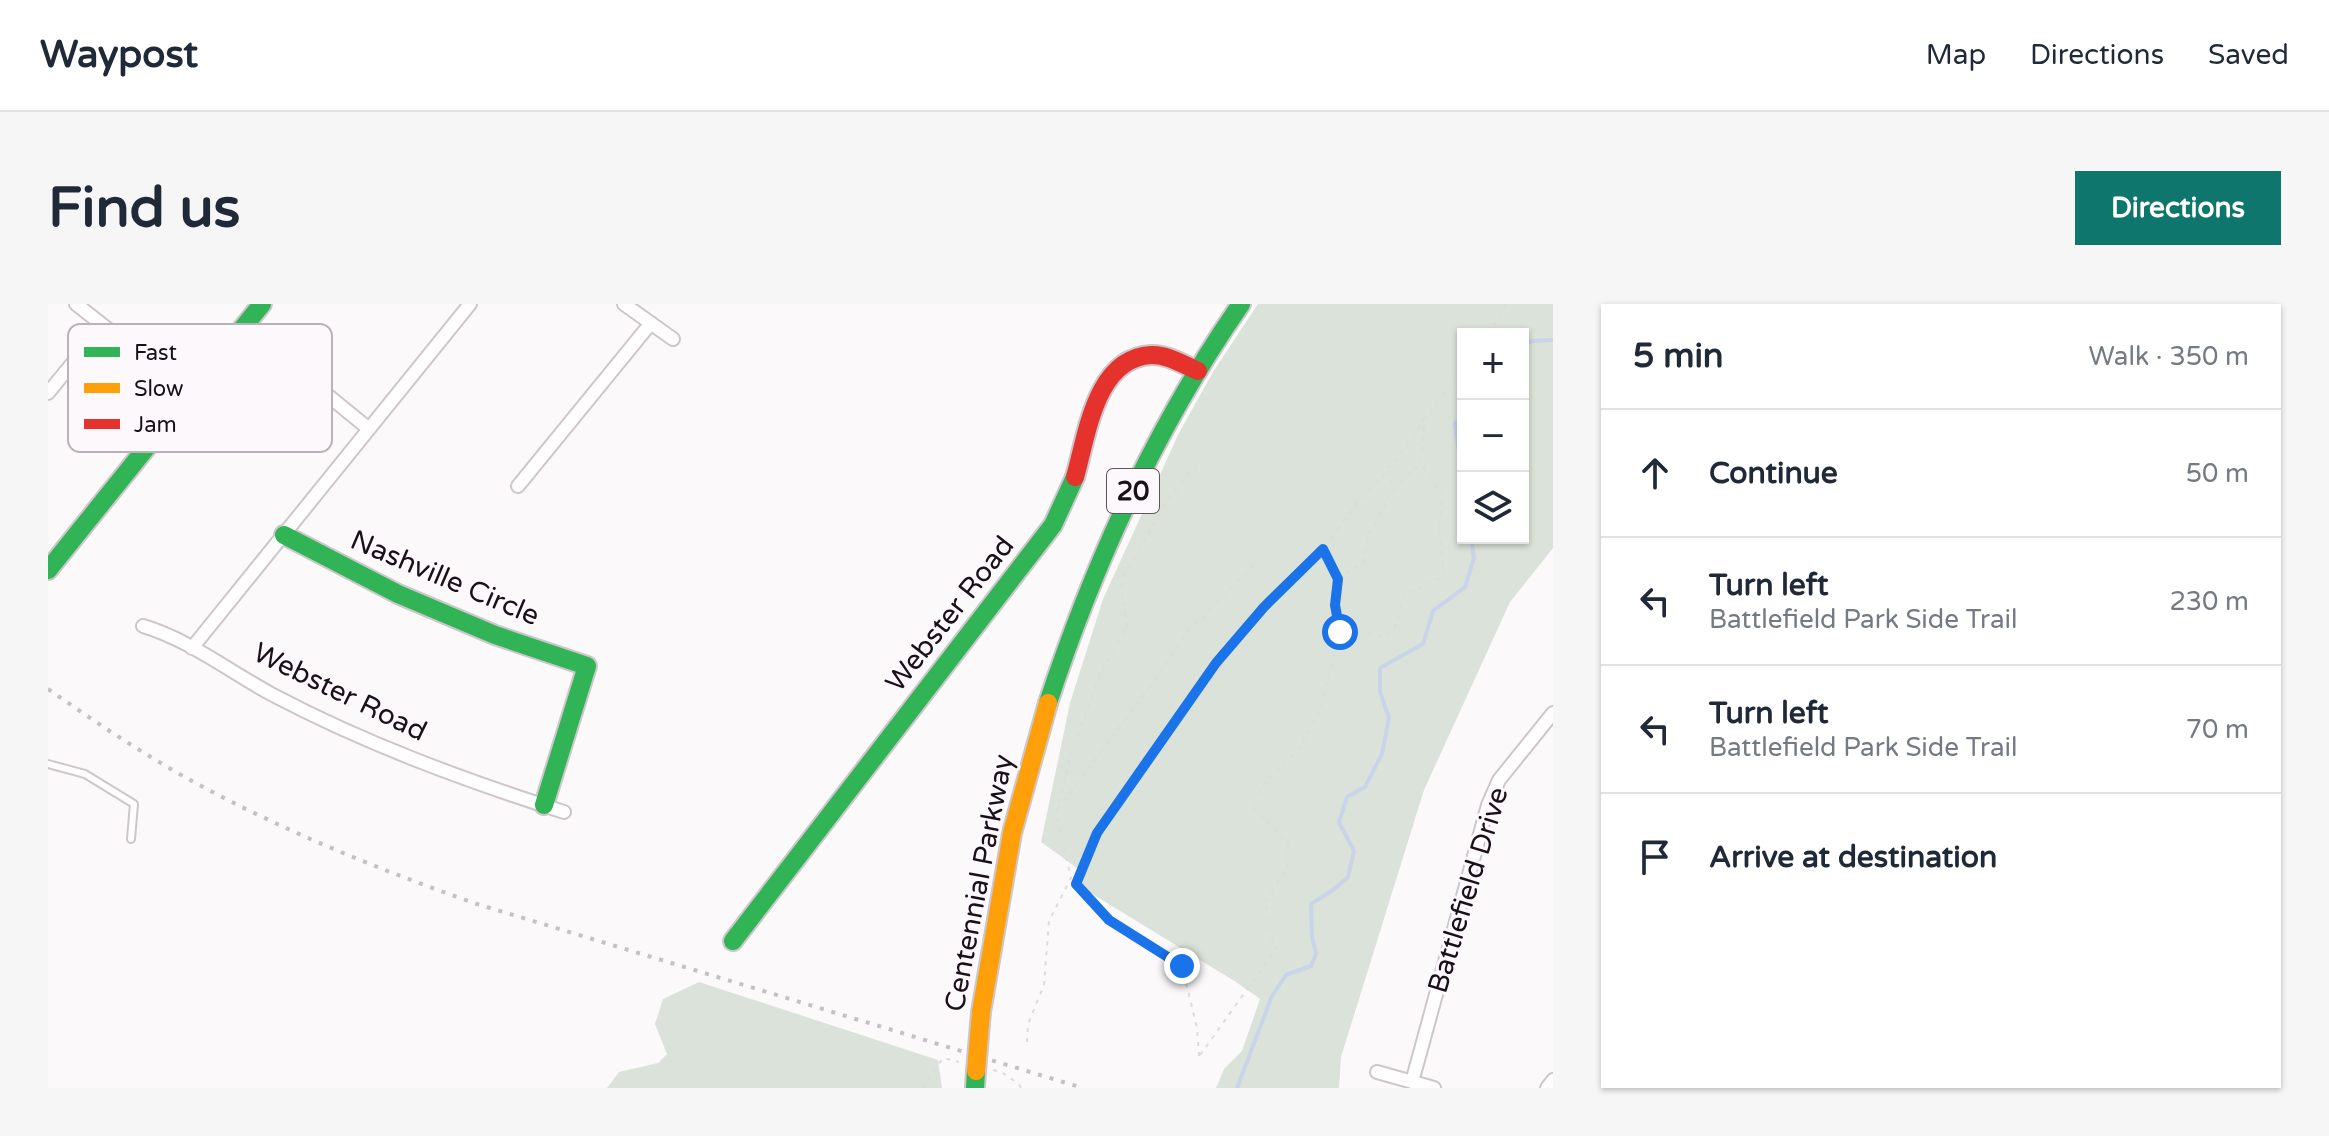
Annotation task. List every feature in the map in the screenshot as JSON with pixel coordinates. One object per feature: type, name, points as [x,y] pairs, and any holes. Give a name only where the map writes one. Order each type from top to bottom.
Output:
[{"type":"street","points":[[76,304],[101,324]]},
{"type":"street","points":[[246,324],[262,304]]},
{"type":"street","points":[[192,648],[470,304]]},
{"type":"street","points":[[624,304],[673,339]]},
{"type":"street","name":"20","points":[[1198,371],[1241,304]]},
{"type":"street","points":[[518,486],[651,323]]},
{"type":"street","name":"Webster Road","points":[[733,941],[1053,525],[1076,473],[1089,421],[1100,394],[1116,369],[1149,355],[1164,357],[1198,371]]},
{"type":"street","points":[[48,393],[68,369]]},
{"type":"street","name":"Centennial Parkway","points":[[975,1080],[981,1012],[999,899],[1017,811],[1050,691],[1086,593],[1127,503],[1198,371]]},
{"type":"street","points":[[332,399],[369,429]]},
{"type":"street","points":[[48,570],[142,452]]},
{"type":"street","name":"Nashville Circle","points":[[284,535],[398,594],[495,635],[587,666],[544,805]]},
{"type":"street","name":"Webster Road","points":[[143,626],[169,636],[273,695],[367,741],[464,780],[564,812]]},
{"type":"street","name":"Battlefield Drive","points":[[1412,1082],[1488,805],[1499,780],[1553,713]]},
{"type":"street","points":[[1377,1072],[1434,1088]]},
{"type":"street","points":[[1547,1088],[1553,1080]]},
{"type":"lane","points":[[48,764],[85,774],[134,804],[131,839]]},
{"type":"path","points":[[1492,328],[1506,304]]},
{"type":"path","points":[[1323,549],[1338,579],[1335,605],[1340,632],[1319,713],[1299,749],[1266,781],[1251,806],[1288,843],[1287,868],[1266,900],[1267,923],[1276,949],[1199,1056],[1197,1028],[1182,966],[1109,920],[1076,884],[1097,833],[1216,663],[1264,607],[1323,549],[1457,376]]},
{"type":"path","points":[[1338,639],[1350,632],[1384,637],[1394,630],[1404,595],[1444,576],[1439,530],[1442,494],[1420,464],[1422,415]]},
{"type":"path","points":[[1027,1042],[1028,1024],[1044,985],[1049,921],[1071,878],[1056,814],[1072,750],[1100,675],[1127,626],[1121,588],[1123,577],[1169,498],[1198,463]]},
{"type":"path","points":[[1338,579],[1363,563],[1369,534],[1393,490],[1420,464]]},
{"type":"path","points":[[1388,469],[1393,490]]},
{"type":"path","points":[[1057,810],[1158,676],[1191,626],[1255,564]]},
{"type":"path","points":[[922,1088],[943,1058]]},
{"type":"path","points":[[1001,1072],[1021,1088]]},
{"type":"shaded area","points":[[1258,304],[1553,304],[1553,548],[1510,602],[1424,790],[1341,1057],[1339,1088],[1216,1088],[1224,1069],[1242,1051],[1260,999],[1076,884],[1084,873],[1041,842],[1070,703],[1103,599],[1179,433],[1213,372]]},
{"type":"shaded area","points":[[699,982],[938,1060],[942,1088],[607,1088],[619,1072],[658,1063],[667,1054],[655,1024],[663,999]]},
{"type":"waterway","points":[[1529,342],[1553,340]]},
{"type":"waterway","points":[[1457,421],[1457,438]]},
{"type":"waterway","points":[[1237,1088],[1272,996],[1286,975],[1311,966],[1316,954],[1311,904],[1348,877],[1354,851],[1339,822],[1347,797],[1365,787],[1382,754],[1389,718],[1380,692],[1380,668],[1423,644],[1433,611],[1465,587],[1474,558],[1472,544]]},
{"type":"railway","points":[[48,689],[124,740],[203,787],[304,836],[407,878],[477,904],[1083,1088]]},
{"type":"traffic: fast","points":[[246,324],[262,304]]},
{"type":"traffic: fast","points":[[1048,703],[1086,599],[1130,496],[1182,398],[1241,304]]},
{"type":"traffic: fast","points":[[48,570],[143,452]]},
{"type":"traffic: fast","points":[[733,941],[1053,525],[1075,477]]},
{"type":"traffic: fast","points":[[284,535],[398,594],[495,635],[587,666],[544,805]]},
{"type":"traffic: fast","points":[[975,1088],[976,1071]]},
{"type":"traffic: slow","points":[[981,1012],[1012,833],[1048,703]]},
{"type":"traffic: slow","points":[[976,1071],[981,1012]]},
{"type":"traffic: jam","points":[[1075,477],[1096,402],[1117,370],[1132,359],[1157,355],[1198,371]]},
{"type":"route","points":[[1182,966],[1109,920],[1076,884],[1097,833],[1216,663],[1264,607],[1323,549],[1338,579],[1335,605],[1340,632]]}]
